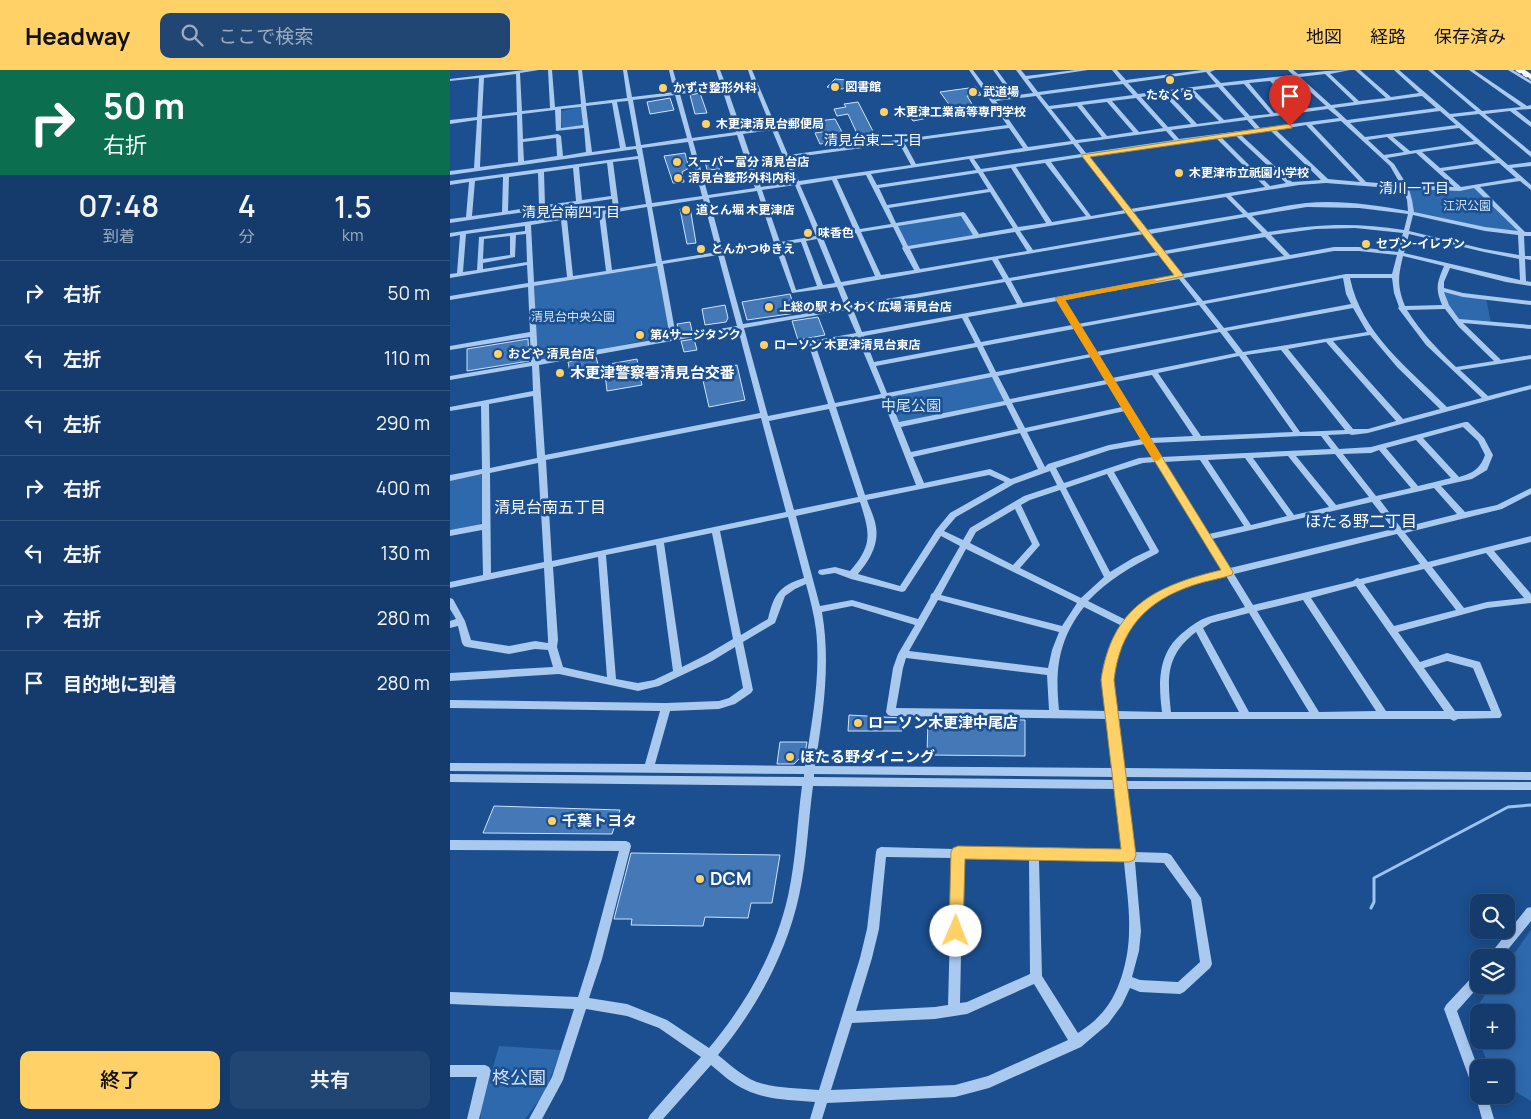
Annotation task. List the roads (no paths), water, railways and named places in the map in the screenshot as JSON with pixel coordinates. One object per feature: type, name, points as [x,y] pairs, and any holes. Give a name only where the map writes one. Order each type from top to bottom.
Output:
[{"type":"highway","points":[[1520,70],[1531,77]]},
{"type":"street","points":[[450,80],[537,70]]},
{"type":"street","points":[[550,70],[558,130],[586,126]]},
{"type":"street","points":[[580,70],[589,153]]},
{"type":"street","points":[[625,70],[673,338]]},
{"type":"street","points":[[654,1119],[728,1036],[753,999],[776,951],[793,898],[822,671],[822,635],[817,610],[671,70]]},
{"type":"street","points":[[718,70],[794,292],[1300,206],[1335,204],[1411,213],[1494,231],[1525,234]]},
{"type":"street","points":[[750,70],[796,184],[850,307],[921,486]]},
{"type":"street","points":[[971,70],[1028,149]]},
{"type":"street","points":[[985,88],[1006,85],[995,70]]},
{"type":"street","points":[[1018,70],[1241,354],[1300,435]]},
{"type":"street","points":[[1024,78],[1086,70]]},
{"type":"street","points":[[1114,70],[1178,141]]},
{"type":"street","points":[[993,100],[1210,70],[1219,85],[1259,130]]},
{"type":"street","points":[[1290,70],[1396,172],[1405,188],[1411,213],[1395,276],[1396,294],[1402,308],[1419,332],[1487,399]]},
{"type":"street","points":[[1048,108],[1245,81],[1348,70]]},
{"type":"street","points":[[1357,70],[1389,98]]},
{"type":"street","points":[[1396,70],[1531,188]]},
{"type":"street","points":[[1430,70],[1531,155]]},
{"type":"street","points":[[1471,70],[1528,107]]},
{"type":"street","points":[[1510,70],[1531,83]]},
{"type":"street","points":[[518,72],[521,163]]},
{"type":"street","points":[[1326,72],[1357,102]]},
{"type":"street","points":[[477,169],[482,77]]},
{"type":"street","points":[[1270,78],[1300,110]]},
{"type":"street","points":[[1245,81],[1272,113]]},
{"type":"street","points":[[450,122],[755,83]]},
{"type":"street","points":[[1190,88],[1222,121]]},
{"type":"street","points":[[1164,92],[1195,124]]},
{"type":"street","points":[[450,235],[1195,124],[1423,94]]},
{"type":"street","points":[[1108,100],[1136,133]]},
{"type":"street","points":[[614,101],[623,148]]},
{"type":"street","points":[[1078,104],[1106,138]]},
{"type":"street","points":[[1449,116],[1528,107]]},
{"type":"street","points":[[875,187],[1178,141],[1441,109]]},
{"type":"street","points":[[1511,109],[1531,124]]},
{"type":"street","points":[[1308,124],[1364,183]]},
{"type":"street","points":[[786,158],[1010,126]]},
{"type":"street","points":[[1363,139],[1460,126]]},
{"type":"street","points":[[450,173],[774,128]]},
{"type":"street","points":[[1272,129],[1326,181]]},
{"type":"street","points":[[1236,134],[1290,184]]},
{"type":"street","points":[[1388,135],[1408,153]]},
{"type":"street","points":[[520,141],[558,136],[560,157]]},
{"type":"street","points":[[1217,136],[1268,187]]},
{"type":"street","points":[[900,141],[915,166]]},
{"type":"street","points":[[1382,157],[1479,142]]},
{"type":"street","points":[[1417,152],[1460,189]]},
{"type":"street","points":[[450,183],[641,156]]},
{"type":"street","points":[[970,158],[1031,252]]},
{"type":"street","points":[[610,161],[616,210]]},
{"type":"street","points":[[1047,161],[1089,217]]},
{"type":"street","points":[[1438,170],[1500,161]]},
{"type":"street","points":[[1507,167],[1531,164]]},
{"type":"street","points":[[576,166],[579,202]]},
{"type":"street","points":[[1012,166],[1050,224]]},
{"type":"street","points":[[540,170],[542,208]]},
{"type":"street","points":[[868,173],[918,271]]},
{"type":"street","points":[[505,213],[506,175]]},
{"type":"street","points":[[834,178],[879,278]]},
{"type":"street","points":[[469,218],[472,180]]},
{"type":"street","points":[[905,248],[1290,184],[1326,181],[1405,188],[1460,189],[1521,180]]},
{"type":"street","points":[[1475,186],[1525,234]]},
{"type":"street","points":[[885,207],[991,190]]},
{"type":"street","points":[[1227,194],[1289,257]]},
{"type":"street","points":[[450,221],[614,197]]},
{"type":"street","points":[[602,212],[609,272]]},
{"type":"street","points":[[450,298],[963,214],[977,236]]},
{"type":"street","points":[[564,218],[570,278]]},
{"type":"street","points":[[528,223],[534,363],[554,640],[552,647],[559,670]]},
{"type":"street","points":[[450,378],[1318,226],[1348,226],[1407,232],[1531,258]]},
{"type":"street","points":[[480,271],[481,238],[528,232]]},
{"type":"street","points":[[460,275],[463,233]]},
{"type":"street","points":[[480,262],[514,256],[513,234]]},
{"type":"street","points":[[1523,283],[1522,257],[1525,234]]},
{"type":"street","points":[[803,240],[821,288]]},
{"type":"street","points":[[851,576],[867,558],[872,544],[872,527],[812,343],[1180,276],[1346,248],[1400,254],[1531,284]]},
{"type":"street","points":[[994,258],[1021,305]]},
{"type":"street","points":[[450,276],[530,264]]},
{"type":"street","points":[[1447,266],[1440,289],[1446,307],[1498,361]]},
{"type":"street","points":[[872,364],[1346,276],[1395,276]]},
{"type":"street","points":[[1346,276],[1353,306],[1372,333],[1445,410]]},
{"type":"street","points":[[1440,289],[1478,297],[1531,303]]},
{"type":"street","points":[[1059,298],[1317,716]]},
{"type":"street","points":[[450,478],[1353,306]]},
{"type":"street","points":[[1402,308],[1446,307]]},
{"type":"street","points":[[964,316],[1024,430],[1042,469]]},
{"type":"street","points":[[1458,321],[1531,327]]},
{"type":"street","points":[[896,424],[1241,354],[1372,333]]},
{"type":"street","points":[[450,348],[533,334]]},
{"type":"street","points":[[1328,340],[1401,422]]},
{"type":"street","points":[[1283,347],[1352,432]]},
{"type":"street","points":[[1455,369],[1531,357]]},
{"type":"street","points":[[1154,372],[1199,439]]},
{"type":"street","points":[[822,572],[835,570],[851,576],[902,588],[939,532],[954,515],[1011,482],[1042,469],[1108,448],[1147,441],[1352,432],[1401,422],[1531,387]]},
{"type":"street","points":[[450,409],[537,392]]},
{"type":"street","points":[[486,402],[487,578]]},
{"type":"street","points":[[909,455],[1127,408]]},
{"type":"street","points":[[1206,538],[1456,480],[1478,473],[1484,468],[1489,455],[1481,440],[1465,424],[1371,450],[1142,460],[1061,485],[1017,504],[973,530],[934,596],[903,654],[898,668],[891,712],[1167,716],[1454,717],[1497,715],[1477,665],[1448,657],[1417,666]]},
{"type":"street","points":[[1324,434],[1462,611]]},
{"type":"street","points":[[1419,438],[1456,480]]},
{"type":"street","points":[[1381,448],[1416,490]]},
{"type":"street","points":[[1290,453],[1334,508]]},
{"type":"street","points":[[1247,455],[1292,518]]},
{"type":"street","points":[[1202,457],[1249,528]]},
{"type":"street","points":[[1052,466],[1108,576]]},
{"type":"street","points":[[1054,714],[1052,672],[1064,630],[1082,602],[1108,576],[1155,551],[1109,470]]},
{"type":"street","points":[[450,585],[990,472],[1011,482]]},
{"type":"street","points":[[1436,485],[1463,516]]},
{"type":"street","points":[[450,998],[582,1003],[645,1015],[663,1024],[711,1057],[732,1075],[749,1084],[769,1091],[823,1097],[955,1091],[989,1082],[1077,1042],[1104,1020],[1118,1001],[1126,981],[1135,931],[1129,855],[1113,714],[1109,698],[1109,668],[1117,640],[1127,624],[1140,609],[1156,597],[1173,588],[1228,572],[1499,507],[1531,491]]},
{"type":"street","points":[[1014,569],[1036,545],[1017,504]]},
{"type":"street","points":[[450,533],[487,526]]},
{"type":"street","points":[[450,704],[666,707],[719,705],[732,701],[748,690],[716,530]]},
{"type":"street","points":[[939,532],[1127,624]]},
{"type":"street","points":[[1167,716],[1163,684],[1166,661],[1178,641],[1197,626],[1220,616],[1250,608],[1531,539]]},
{"type":"street","points":[[660,541],[678,673]]},
{"type":"street","points":[[1488,550],[1530,599]]},
{"type":"street","points":[[602,554],[612,682]]},
{"type":"street","points":[[450,677],[559,670],[638,687],[656,683],[738,643],[772,621],[778,596],[783,590],[808,580]]},
{"type":"street","points":[[1358,581],[1454,717]]},
{"type":"street","points":[[1304,595],[1384,716]]},
{"type":"street","points":[[934,596],[1064,630]]},
{"type":"street","points":[[1392,630],[1487,605],[1530,599]]},
{"type":"street","points":[[450,602],[461,622],[467,643],[509,650],[535,646],[552,647]]},
{"type":"street","points":[[817,610],[852,603],[919,623]]},
{"type":"street","points":[[450,625],[461,622]]},
{"type":"street","points":[[1197,626],[1246,715]]},
{"type":"street","points":[[903,654],[1052,672]]},
{"type":"street","points":[[649,769],[666,707]]},
{"type":"street","points":[[450,767],[1531,776]]},
{"type":"street","points":[[450,778],[1121,785],[1531,786]]},
{"type":"street","points":[[450,845],[626,846],[582,1003],[557,1080],[535,1119]]},
{"type":"street","points":[[816,1119],[849,1017],[872,929],[881,852],[1034,853],[1129,855],[1167,858],[1196,898],[1206,964],[1180,988],[1140,986],[1126,981]]},
{"type":"street","points":[[954,1010],[958,852]]},
{"type":"street","points":[[1034,853],[1036,977],[1077,1042]]},
{"type":"street","points":[[1500,949],[1531,912]]},
{"type":"street","points":[[849,1017],[935,1013],[967,1008],[1036,977]]},
{"type":"street","points":[[1470,988],[1450,1010],[1470,1064]]},
{"type":"street","points":[[450,1071],[485,1072],[473,1119]]},
{"type":"street","points":[[1484,1104],[1488,1119]]},
{"type":"waterway","points":[[1371,908],[1374,902],[1374,878],[1508,807],[1531,805]]},
{"type":"railway","points":[[1516,70],[1531,79]]},
{"type":"place","name":"たなくら","points":[[1170,80]]},
{"type":"place","name":"図書館","points":[[835,87]]},
{"type":"place","name":"かずさ整形外科","points":[[663,88]]},
{"type":"place","name":"武道場","points":[[973,92]]},
{"type":"place","name":"木更津工業高等専門学校","points":[[884,112]]},
{"type":"place","name":"木更津清見台郵便局","points":[[706,124]]},
{"type":"place","name":"スーパー富分 清見台店","points":[[677,162]]},
{"type":"place","name":"木更津市立祇園小学校","points":[[1179,173]]},
{"type":"place","name":"清見台整形外科内科","points":[[678,178]]},
{"type":"place","name":"道とん堀 木更津店","points":[[686,210]]},
{"type":"place","name":"味香色","points":[[808,233]]},
{"type":"place","name":"セブン-イレブン","points":[[1366,244]]},
{"type":"place","name":"とんかつゆきえ","points":[[701,249]]},
{"type":"place","name":"上総の駅 わくわく広場 清見台店","points":[[769,307]]},
{"type":"place","name":"第4サージタンク","points":[[640,335]]},
{"type":"place","name":"ローソン 木更津清見台東店","points":[[764,345]]},
{"type":"place","name":"おどや 清見台店","points":[[498,354]]},
{"type":"place","name":"木更津警察署清見台交番","points":[[560,373]]},
{"type":"place","name":"ローソン木更津中尾店","points":[[858,723]]},
{"type":"place","name":"ほたる野ダイニング","points":[[790,757]]},
{"type":"place","name":"千葉トヨタ","points":[[552,821]]},
{"type":"place","name":"DCM","points":[[700,879]]},
{"type":"district","name":"清見台東二丁目","points":[[873,140]]},
{"type":"district","name":"清川一丁目","points":[[1414,188]]},
{"type":"district","name":"清見台南四丁目","points":[[571,212]]},
{"type":"district","name":"清見台南五丁目","points":[[550,507]]},
{"type":"district","name":"ほたる野二丁目","points":[[1361,521]]},
{"type":"park label","name":"江沢公園","points":[[1467,206]]},
{"type":"park label","name":"清見台中央公園","points":[[573,317]]},
{"type":"park label","name":"中尾公園","points":[[911,406]]},
{"type":"park label","name":"柊公園","points":[[519,1078]]}]
